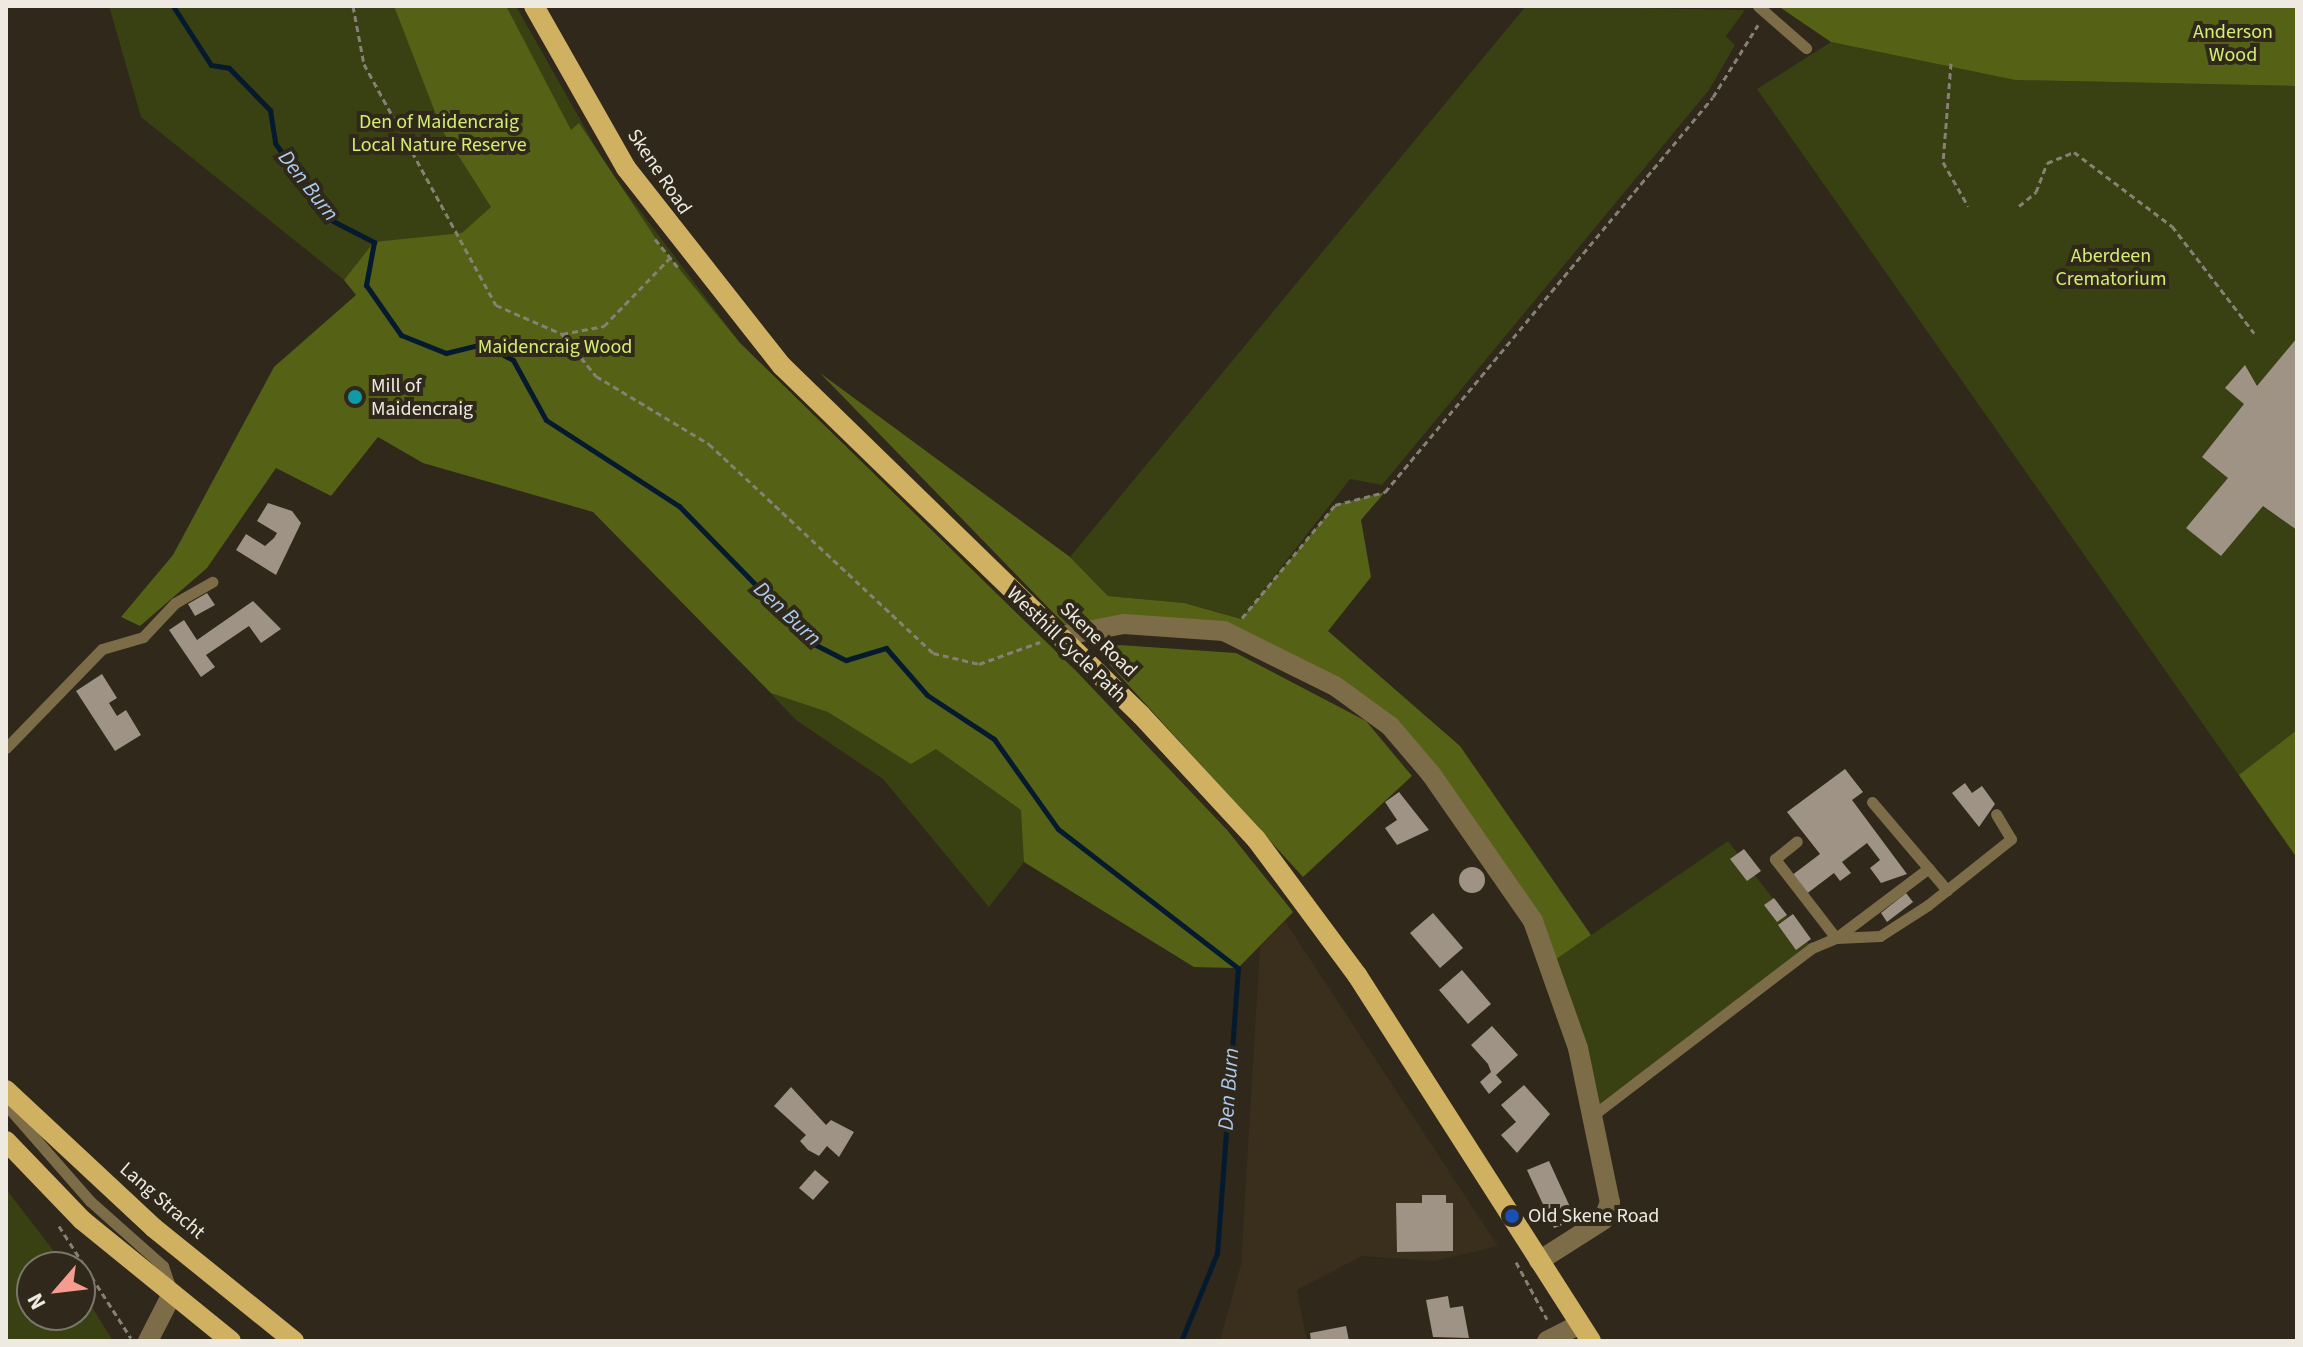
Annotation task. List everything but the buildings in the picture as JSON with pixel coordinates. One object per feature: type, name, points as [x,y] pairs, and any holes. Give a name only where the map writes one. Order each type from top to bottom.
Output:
[{"type":"main road","name":"Skene Road","points":[[534,6],[581,96],[694,261],[782,366],[1256,839],[1357,975],[1585,1333]]},
{"type":"main road","name":"Lang Stracht","points":[[6,1090],[154,1228],[294,1341]]},
{"type":"main road","points":[[6,1141],[171,1296],[231,1341]]},
{"type":"street","points":[[1053,639],[1124,624],[1230,633],[1335,686],[1390,726],[1431,774],[1533,921],[1561,991],[1610,1194],[1607,1211],[1539,1261]]},
{"type":"street","points":[[148,1341],[171,1296]]},
{"type":"street","points":[[1552,1339],[1585,1333]]},
{"type":"lane","points":[[1762,8],[1806,48]]},
{"type":"lane","points":[[6,748],[102,649],[143,637],[175,603],[212,582]]},
{"type":"lane","points":[[1872,802],[1947,890]]},
{"type":"lane","points":[[1836,938],[1880,936],[1947,890],[2011,839],[1996,814]]},
{"type":"lane","points":[[1797,841],[1775,859],[1836,938]]},
{"type":"lane","points":[[1592,1116],[1812,948],[1836,938],[1929,868]]},
{"type":"lane","points":[[6,1105],[90,1201],[163,1266],[173,1280],[171,1296]]},
{"type":"path","points":[[353,6],[364,64],[496,305],[562,334],[596,376],[664,413],[709,444],[933,653],[979,664],[1053,639]]},
{"type":"path","points":[[1230,633],[1335,505],[1383,493],[1713,97],[1762,8]]},
{"type":"path","points":[[1951,63],[1943,162],[1968,206]]},
{"type":"path","points":[[2019,206],[2036,192],[2047,163],[2074,152],[2172,226],[2254,333]]},
{"type":"path","points":[[653,235],[680,270]]},
{"type":"path","points":[[562,334],[604,326],[670,258]]},
{"type":"path","name":"Westhill Cycle Path","points":[[1033,631],[1053,639]]},
{"type":"path","points":[[56,1221],[133,1341]]},
{"type":"path","points":[[1513,1256],[1552,1339]]},
{"type":"shaded area","points":[[1285,921],[1498,1246],[1435,1261],[1362,1256],[1297,1290],[1307,1341],[1220,1341],[1241,1264],[1260,946]]},
{"type":"green space","name":"Maidencraig Wood","points":[[109,6],[516,6],[607,167],[740,343],[1077,672],[1227,830],[1293,912],[1238,968],[1194,967],[1024,862],[989,907],[883,779],[796,720],[721,641],[373,244],[344,280],[141,117]]},
{"type":"green space","name":"Maidencraig Wood","points":[[394,6],[506,6],[571,130],[579,123],[662,248],[740,343],[1077,672],[1227,830],[1293,912],[1238,968],[1194,967],[1024,862],[1021,810],[936,749],[911,764],[828,712],[771,693],[593,512],[423,463],[378,437],[331,496],[276,468],[207,568],[140,626],[121,617],[173,555],[274,367],[356,295],[344,280],[374,242],[462,233],[491,207],[442,130]]},
{"type":"green space","points":[[1526,6],[1745,10],[1726,36],[1735,45],[1709,90],[1382,485],[1350,479],[1241,619],[1184,603],[1108,596],[1070,557]]},
{"type":"green space","name":"Anderson Wood","points":[[1778,6],[2297,6],[2297,86],[2015,80],[1831,42]]},
{"type":"green space","name":"Aberdeen Crematorium","points":[[1831,42],[2015,80],[2297,86],[2297,858],[1757,89]]},
{"type":"green space","points":[[820,373],[1070,557],[1108,596],[1184,603],[1241,619],[1335,505],[1385,492],[1361,520],[1371,577],[1328,631],[1460,746],[1591,935],[1552,962],[1390,726],[1230,633],[1074,634]]},
{"type":"green space","points":[[1090,643],[1236,653],[1366,721],[1412,776],[1303,877]]},
{"type":"green space","points":[[2297,730],[2297,858],[2239,775]]},
{"type":"green space","points":[[1728,841],[1812,948],[1592,1116],[1552,962]]},
{"type":"green space","points":[[6,1189],[54,1251],[16,1251],[16,1331],[96,1331],[96,1314],[113,1341],[6,1341]]},
{"type":"waterway","name":"Den Burn","points":[[173,6],[211,65],[229,68],[270,110],[275,143],[329,219],[374,242],[366,285],[401,335],[446,353],[483,344],[513,360],[546,420],[679,506],[812,643],[846,660],[886,648],[927,695],[994,739],[1058,829],[1238,968],[1217,1253],[1181,1341]]},
{"type":"place","name":"Mill of Maidencraig","points":[[355,397]]},
{"type":"place","name":"Old Skene Road","points":[[1512,1216]]},
{"type":"park label","name":"Den of Maidencraig Local Nature Reserve","points":[[439,134]]}]
